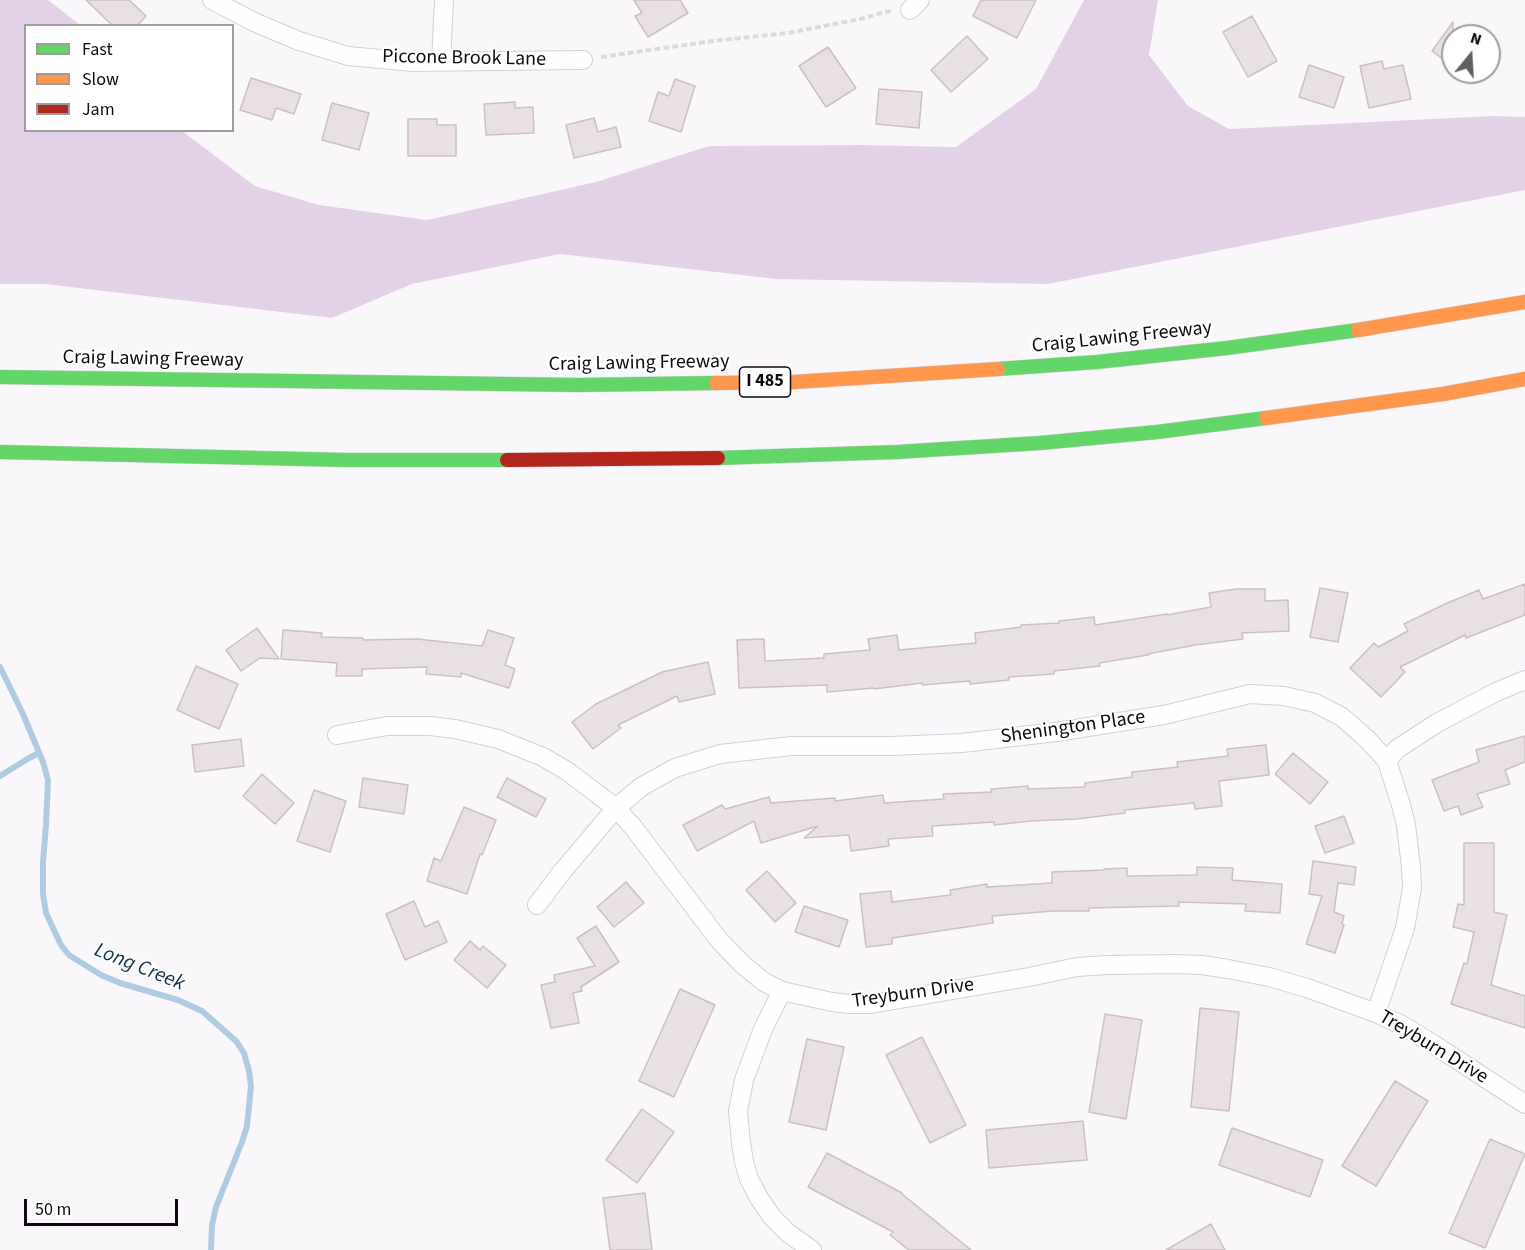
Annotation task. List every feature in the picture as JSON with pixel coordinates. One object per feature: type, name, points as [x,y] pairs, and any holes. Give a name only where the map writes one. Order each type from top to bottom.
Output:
[{"type":"highway","name":"Craig Lawing Freeway","points":[[0,377],[567,385],[794,382],[1097,362],[1365,329],[1525,302]]},
{"type":"highway","points":[[0,452],[347,460],[557,460],[775,457],[897,452],[1040,443],[1157,432],[1400,400],[1525,379]]},
{"type":"street","name":"Piccone Brook Lane","points":[[212,0],[254,22],[299,41],[348,56],[412,62],[583,60]]},
{"type":"street","points":[[441,62],[444,0]]},
{"type":"street","points":[[1387,761],[1397,749],[1437,723],[1496,692],[1525,680]]},
{"type":"street","name":"Shenington Place","points":[[537,905],[615,808],[641,787],[675,768],[720,754],[791,746],[962,743],[1056,732],[1164,715],[1250,694],[1284,696],[1315,703],[1342,717],[1368,740],[1387,761],[1401,805],[1406,825],[1412,888],[1405,928],[1376,1012]]},
{"type":"street","name":"Treyburn Drive","points":[[337,735],[387,726],[430,726],[498,739],[543,757],[567,771],[615,808],[633,827],[719,940],[742,964],[764,982],[782,991],[832,1002],[871,1004],[1077,967],[1107,964],[1211,966],[1269,977],[1376,1012],[1433,1044],[1525,1104]]},
{"type":"street","points":[[782,991],[763,1029],[744,1080],[738,1111],[741,1143],[749,1179],[759,1198],[772,1217],[788,1233],[812,1250]]},
{"type":"path","points":[[583,60],[712,41],[788,33],[865,18],[915,5]]},
{"type":"shaded area","points":[[0,0],[48,0],[79,24],[24,24],[24,132],[183,132],[255,186],[319,205],[427,220],[596,182],[709,146],[956,147],[1036,89],[1084,0],[1158,0],[1149,55],[1188,106],[1229,129],[1493,116],[1525,117],[1525,190],[1048,284],[776,279],[560,254],[412,284],[332,318],[45,284],[0,284]]},
{"type":"building","points":[[86,0],[129,0],[146,16],[139,24],[111,24]]},
{"type":"building","points":[[634,0],[680,0],[688,13],[648,37],[635,16],[642,13]]},
{"type":"building","points":[[981,0],[1036,0],[1017,38],[973,16]]},
{"type":"building","points":[[1252,16],[1277,61],[1248,77],[1223,32]]},
{"type":"building","points":[[967,36],[988,59],[951,92],[931,70]]},
{"type":"building","points":[[1441,39],[1441,58],[1432,51]]},
{"type":"building","points":[[828,47],[856,88],[826,107],[799,66]]},
{"type":"building","points":[[1382,61],[1384,69],[1403,65],[1411,99],[1369,108],[1360,66]]},
{"type":"building","points":[[1309,65],[1344,77],[1334,108],[1299,97]]},
{"type":"building","points":[[251,78],[301,94],[294,114],[276,108],[272,120],[240,110]]},
{"type":"building","points":[[675,79],[695,86],[681,132],[649,121],[658,92],[669,96]]},
{"type":"building","points":[[879,89],[922,92],[919,128],[876,124]]},
{"type":"building","points":[[515,102],[515,108],[533,107],[534,133],[486,135],[484,104]]},
{"type":"building","points":[[332,103],[369,113],[359,150],[322,140]]},
{"type":"building","points":[[594,118],[598,132],[616,127],[621,147],[574,158],[566,125]]},
{"type":"building","points":[[408,119],[437,119],[437,125],[456,125],[456,156],[408,156]]},
{"type":"building","points":[[1525,584],[1525,615],[1466,638],[1465,635],[1400,667],[1405,672],[1381,697],[1350,668],[1374,643],[1378,647],[1408,631],[1404,624],[1445,604],[1479,590],[1483,599]]},
{"type":"building","points":[[1320,588],[1348,593],[1338,642],[1310,637]]},
{"type":"building","points":[[1236,589],[1265,589],[1265,601],[1288,600],[1289,631],[1242,633],[1243,639],[1195,645],[1099,663],[1100,666],[1054,671],[1054,674],[1009,677],[1009,680],[970,684],[970,681],[922,685],[922,683],[827,692],[827,685],[739,688],[737,640],[764,639],[765,661],[824,658],[824,654],[870,650],[868,639],[897,635],[899,650],[976,643],[975,633],[1021,627],[1021,625],[1059,623],[1059,621],[1094,617],[1095,625],[1211,607],[1209,593]]},
{"type":"building","points":[[257,628],[279,659],[260,658],[241,671],[226,650]]},
{"type":"building","points":[[283,630],[322,633],[321,637],[363,638],[363,640],[417,639],[482,646],[488,630],[514,638],[505,665],[515,669],[509,688],[461,673],[461,677],[426,674],[427,667],[362,669],[362,676],[336,676],[337,663],[281,659]]},
{"type":"building","points":[[708,662],[715,694],[679,702],[677,696],[618,725],[621,728],[593,749],[572,722],[596,704],[662,672]]},
{"type":"building","points":[[196,666],[238,684],[219,729],[177,710]]},
{"type":"building","points":[[1525,736],[1525,762],[1505,770],[1510,784],[1477,794],[1483,807],[1461,815],[1458,806],[1444,811],[1432,780],[1479,762],[1476,750]]},
{"type":"building","points":[[241,739],[244,766],[195,772],[192,745]]},
{"type":"building","points":[[1266,745],[1269,775],[1219,781],[1222,806],[1195,809],[1194,803],[1125,810],[1125,813],[1077,819],[994,825],[994,822],[932,826],[933,836],[888,839],[889,846],[851,851],[849,835],[804,838],[818,826],[761,843],[754,821],[697,851],[683,825],[722,805],[725,809],[769,797],[771,803],[835,798],[835,801],[883,795],[884,803],[944,799],[943,794],[992,792],[991,789],[1028,786],[1028,789],[1085,787],[1085,783],[1132,777],[1132,772],[1178,767],[1177,762],[1228,756],[1227,749]]},
{"type":"building","points":[[1293,753],[1328,782],[1310,804],[1275,774]]},
{"type":"building","points":[[262,774],[294,803],[275,824],[243,796]]},
{"type":"building","points":[[363,778],[408,785],[404,814],[359,807]]},
{"type":"building","points":[[507,778],[546,799],[536,817],[497,797]]},
{"type":"building","points":[[314,790],[346,801],[330,852],[297,841]]},
{"type":"building","points":[[464,807],[496,820],[482,855],[480,854],[467,894],[427,881],[434,858],[441,861]]},
{"type":"building","points":[[1344,816],[1354,843],[1325,853],[1315,826]]},
{"type":"building","points":[[1464,843],[1494,843],[1494,912],[1507,915],[1491,985],[1525,996],[1525,1028],[1451,1004],[1464,963],[1467,964],[1474,932],[1453,927],[1458,904],[1464,905]]},
{"type":"building","points":[[1313,861],[1356,867],[1354,885],[1338,883],[1334,912],[1344,916],[1342,924],[1344,925],[1335,953],[1306,944],[1322,896],[1309,894]]},
{"type":"building","points":[[1197,867],[1233,868],[1232,880],[1282,884],[1280,913],[1245,911],[1246,904],[1179,902],[1179,906],[1089,908],[1089,911],[1053,911],[992,916],[993,923],[892,938],[892,944],[866,947],[860,894],[891,891],[892,902],[951,895],[950,890],[987,884],[987,887],[1052,883],[1052,872],[1127,868],[1127,876],[1197,875]]},
{"type":"building","points":[[767,871],[796,903],[775,922],[746,890]]},
{"type":"building","points":[[626,882],[644,903],[614,927],[597,907]]},
{"type":"building","points":[[414,901],[425,927],[438,921],[447,942],[405,960],[386,914]]},
{"type":"building","points":[[804,906],[848,920],[839,947],[795,932]]},
{"type":"building","points":[[596,926],[619,962],[581,987],[582,991],[573,993],[579,1023],[551,1028],[541,985],[555,982],[554,975],[595,966],[577,938]]},
{"type":"building","points":[[470,941],[480,950],[483,946],[506,965],[487,988],[454,960]]},
{"type":"building","points":[[680,989],[715,1005],[674,1097],[639,1081]]},
{"type":"building","points":[[1200,1008],[1239,1012],[1229,1111],[1191,1107]]},
{"type":"building","points":[[1105,1014],[1142,1020],[1126,1119],[1089,1112]]},
{"type":"building","points":[[922,1037],[966,1125],[930,1143],[886,1055]]},
{"type":"building","points":[[807,1039],[844,1047],[826,1130],[789,1122]]},
{"type":"building","points":[[1395,1081],[1428,1101],[1376,1186],[1342,1166]]},
{"type":"building","points":[[642,1109],[674,1132],[637,1183],[606,1160]]},
{"type":"building","points":[[1083,1121],[1087,1160],[989,1168],[986,1130]]},
{"type":"building","points":[[1232,1128],[1323,1160],[1310,1197],[1219,1165]]},
{"type":"building","points":[[1490,1139],[1525,1154],[1485,1248],[1449,1233]]},
{"type":"building","points":[[827,1153],[902,1193],[971,1250],[909,1250],[890,1235],[893,1232],[808,1187]]},
{"type":"building","points":[[645,1193],[652,1250],[610,1250],[603,1198]]},
{"type":"building","points":[[1211,1224],[1225,1250],[1166,1250]]},
{"type":"waterway","name":"Long Creek","points":[[0,667],[23,714],[48,780],[43,894],[46,913],[61,945],[69,955],[101,975],[178,1000],[202,1011],[236,1041],[244,1053],[251,1086],[247,1126],[216,1207],[212,1225],[211,1250]]},
{"type":"waterway","points":[[0,776],[39,753]]},
{"type":"traffic: fast","points":[[998,369],[1097,362],[1227,348],[1358,330]]},
{"type":"traffic: fast","points":[[0,377],[578,385],[716,383]]},
{"type":"traffic: fast","points":[[718,458],[897,452],[1040,443],[1157,432],[1266,418]]},
{"type":"traffic: fast","points":[[0,452],[347,460],[507,460]]},
{"type":"traffic: slow","points":[[1358,330],[1525,302]]},
{"type":"traffic: slow","points":[[716,383],[794,382],[998,369]]},
{"type":"traffic: slow","points":[[1266,418],[1443,394],[1525,379]]},
{"type":"traffic: jam","points":[[507,460],[718,458]]}]
